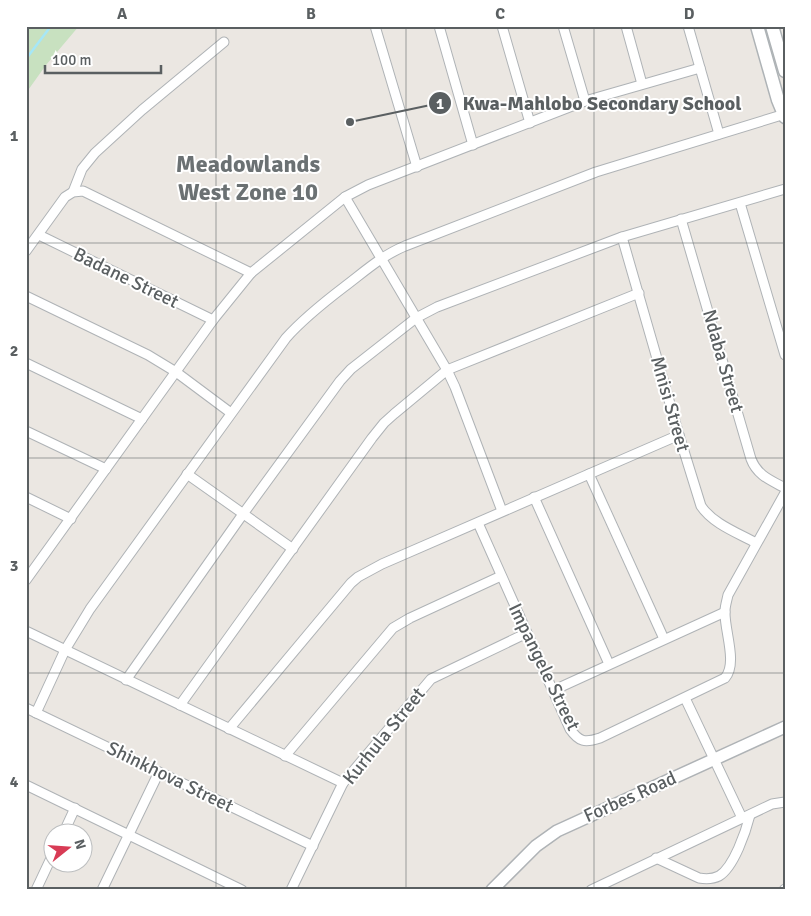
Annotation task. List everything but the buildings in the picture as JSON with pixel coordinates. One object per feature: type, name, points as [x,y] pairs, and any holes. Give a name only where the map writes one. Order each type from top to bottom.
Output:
[{"type":"main road","points":[[757,26],[784,115]]},
{"type":"main road","points":[[772,26],[781,45],[785,71]]},
{"type":"street","points":[[375,26],[417,167]]},
{"type":"street","points":[[439,26],[473,145]]},
{"type":"street","points":[[502,26],[530,123]]},
{"type":"street","points":[[563,26],[585,101]]},
{"type":"street","points":[[626,26],[642,84]]},
{"type":"street","points":[[688,26],[720,134]]},
{"type":"street","points":[[73,192],[82,169],[95,153],[142,110],[224,42]]},
{"type":"street","points":[[26,580],[30,566],[70,519],[213,320],[251,273],[345,197],[368,185],[585,101],[700,68]]},
{"type":"street","points":[[36,713],[65,650],[90,609],[286,338],[299,324],[381,258],[405,246],[596,172],[784,115]]},
{"type":"street","points":[[126,680],[340,381],[351,369],[416,318],[437,307],[622,236],[785,189]]},
{"type":"street","points":[[26,251],[65,197],[73,192],[83,191],[251,273]]},
{"type":"street","points":[[345,197],[446,370],[458,395],[502,512]]},
{"type":"street","points":[[740,203],[785,356]]},
{"type":"street","name":"Ndaba Street","points":[[681,219],[751,459],[761,475],[785,488]]},
{"type":"street","name":"Badane Street","points":[[39,235],[213,320]]},
{"type":"street","name":"Mnisi Street","points":[[622,236],[696,495],[705,513],[756,543]]},
{"type":"street","points":[[180,705],[384,423],[446,370],[639,294]]},
{"type":"street","points":[[26,296],[148,355],[176,372],[231,413]]},
{"type":"street","points":[[26,363],[142,419]]},
{"type":"street","points":[[26,431],[106,469]]},
{"type":"street","points":[[229,729],[358,577],[382,564],[679,435]]},
{"type":"street","points":[[187,474],[293,549]]},
{"type":"street","points":[[589,474],[664,639]]},
{"type":"street","points":[[554,690],[724,612],[728,596],[785,493]]},
{"type":"street","points":[[26,497],[70,519]]},
{"type":"street","points":[[534,497],[609,664]]},
{"type":"street","name":"Impangele Street","points":[[478,523],[570,729],[580,740],[587,741],[600,738],[725,678],[729,674],[730,658],[724,612]]},
{"type":"street","points":[[285,756],[393,628],[410,618],[501,576]]},
{"type":"street","points":[[26,631],[343,783]]},
{"type":"street","name":"Kurhula Street","points":[[291,890],[343,783],[431,678],[527,633]]},
{"type":"street","points":[[656,858],[699,878],[705,879],[719,876],[725,871],[743,836],[746,817],[714,760],[685,698]]},
{"type":"street","name":"Shinkhova Street","points":[[26,708],[313,846]]},
{"type":"street","name":"Forbes Road","points":[[492,890],[536,846],[557,831],[784,727]]},
{"type":"street","points":[[102,890],[159,772]]},
{"type":"street","points":[[26,785],[242,890]]},
{"type":"street","points":[[591,890],[772,804],[785,802]]},
{"type":"street","points":[[68,824],[75,808]]},
{"type":"street","points":[[36,890],[44,874]]},
{"type":"green space","points":[[26,26],[79,26],[46,65],[26,93]]},
{"type":"waterway","points":[[26,59],[51,26]]},
{"type":"place","name":"Kwa-Mahlobo Secondary School","points":[[350,122]]},
{"type":"district","name":"Meadowlands West Zone 10","points":[[248,178]]}]
